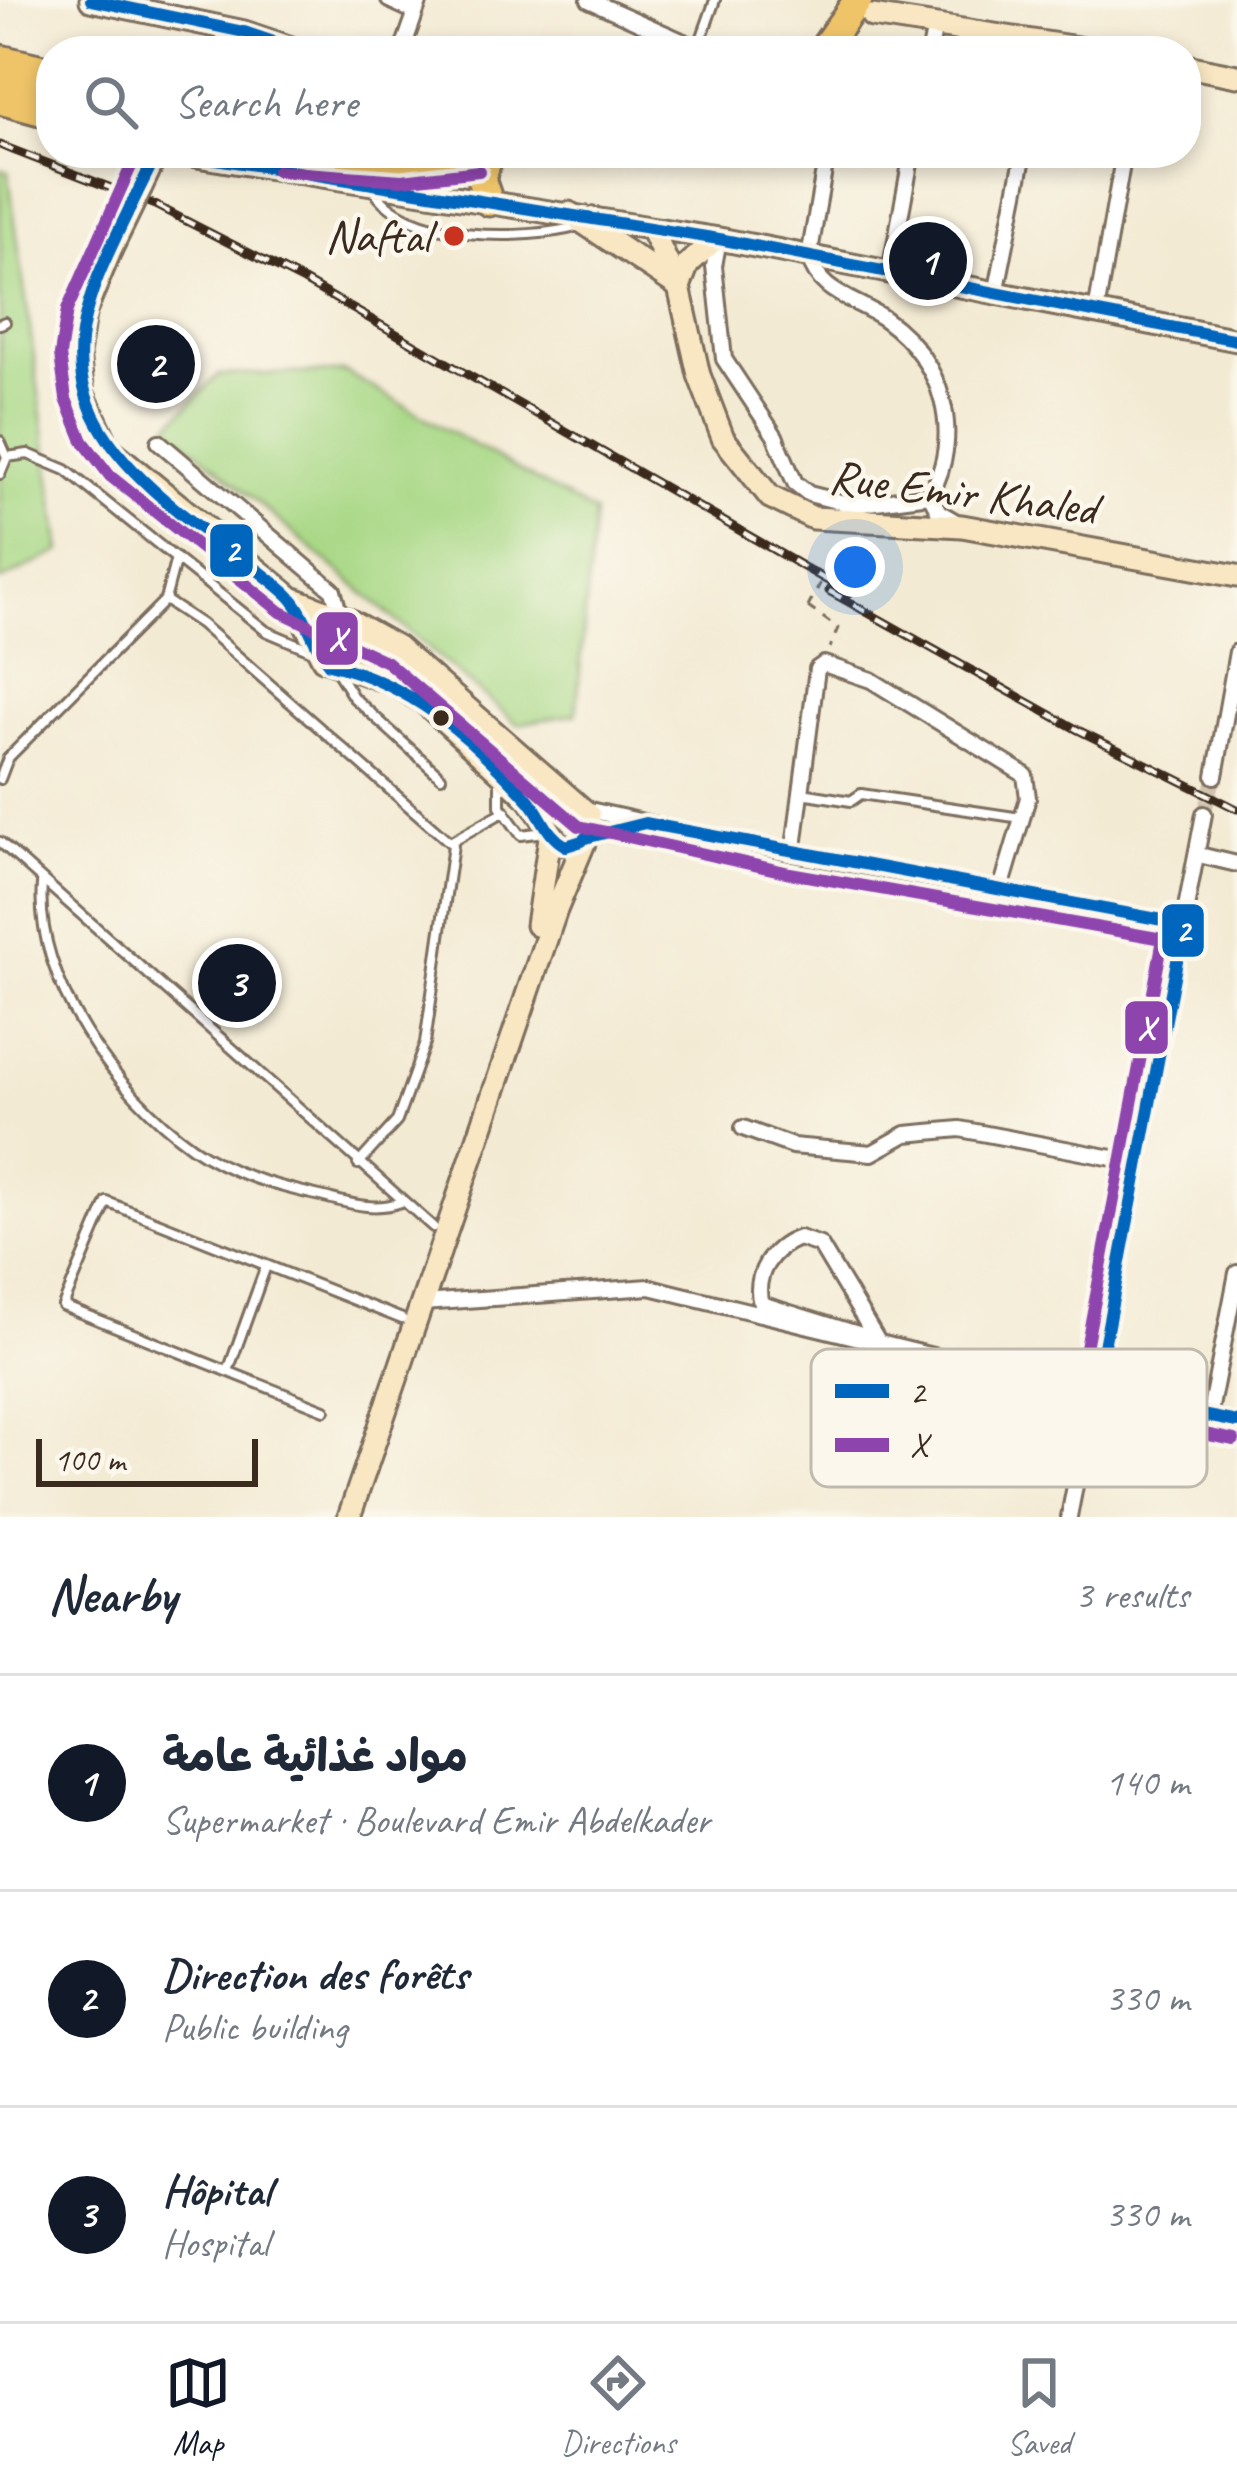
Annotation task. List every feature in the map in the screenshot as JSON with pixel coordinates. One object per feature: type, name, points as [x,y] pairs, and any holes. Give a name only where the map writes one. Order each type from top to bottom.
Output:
[{"type":"highway","points":[[837,36],[869,5]]},
{"type":"highway","points":[[854,36],[869,5]]},
{"type":"highway","points":[[0,41],[36,49]]},
{"type":"highway","points":[[0,59],[36,67]]},
{"type":"highway","points":[[0,79],[36,87]]},
{"type":"highway","points":[[0,100],[36,110]]},
{"type":"highway","points":[[485,168],[482,179],[489,202]]},
{"type":"main road","points":[[262,168],[369,180],[575,220],[717,239],[1237,340]]},
{"type":"street","points":[[91,0],[136,5],[256,36]]},
{"type":"street","points":[[389,0],[417,6],[407,36]]},
{"type":"street","points":[[598,2],[671,36]]},
{"type":"street","points":[[869,5],[990,36]]},
{"type":"street","points":[[933,36],[935,25]]},
{"type":"street","points":[[1201,69],[1237,72]]},
{"type":"street","points":[[152,168],[84,314],[78,354],[82,394],[98,431],[123,463],[292,598],[345,620],[409,657],[580,805],[591,823],[349,1517]]},
{"type":"street","points":[[824,168],[809,257],[820,283],[892,323],[929,368],[948,417],[944,469],[930,495]]},
{"type":"street","points":[[890,272],[909,168]]},
{"type":"street","points":[[996,294],[1021,168]]},
{"type":"street","points":[[1096,312],[1121,168]]},
{"type":"street","points":[[575,220],[679,287],[688,264],[717,239]]},
{"type":"street","name":"Rue Emir Khaled","points":[[651,229],[679,287],[698,374],[723,438],[770,497],[827,520],[962,526],[1237,576]]},
{"type":"street","points":[[717,239],[714,266],[724,358],[775,436],[795,482],[809,494],[853,505],[930,495]]},
{"type":"street","points":[[159,442],[333,590],[345,620],[366,648],[330,658]]},
{"type":"street","points":[[930,495],[939,512],[962,526]]},
{"type":"street","points":[[292,598],[330,658],[409,692],[530,800],[548,832],[566,846],[645,823]]},
{"type":"street","points":[[330,658],[325,626],[345,620]]},
{"type":"street","points":[[1215,776],[1237,652]]},
{"type":"street","points":[[794,855],[817,669],[824,664],[871,680],[1025,775],[1028,798],[1000,892]]},
{"type":"street","points":[[334,1517],[538,924],[554,806],[580,805],[794,855],[1184,924]]},
{"type":"street","points":[[1104,1349],[1204,814]]},
{"type":"street","points":[[1199,855],[1237,864]]},
{"type":"street","points":[[743,1127],[792,1146],[872,1153],[906,1134],[960,1129],[1139,1163]]},
{"type":"street","points":[[799,1238],[820,1245],[878,1340],[761,1304],[759,1281],[772,1256],[799,1238]]},
{"type":"street","points":[[1237,1274],[1209,1417],[1237,1422]]},
{"type":"street","points":[[422,1303],[650,1287],[914,1349]]},
{"type":"street","points":[[1069,1517],[1075,1487]]},
{"type":"lane","points":[[705,36],[715,0]]},
{"type":"lane","points":[[369,180],[386,207],[415,222],[502,235],[575,220]]},
{"type":"lane","points":[[0,441],[7,457],[0,474]]},
{"type":"lane","points":[[7,457],[28,454],[66,470],[266,631],[330,658],[353,697],[441,776]]},
{"type":"lane","points":[[0,779],[8,758],[165,600],[176,559]]},
{"type":"lane","points":[[165,600],[201,624],[450,842]]},
{"type":"lane","points":[[500,772],[505,812],[521,836],[548,832]]},
{"type":"lane","points":[[802,793],[851,802],[861,794],[1022,818]]},
{"type":"lane","points":[[450,842],[505,812]]},
{"type":"lane","points":[[0,842],[433,1227]]},
{"type":"lane","points":[[358,1164],[397,1121],[425,1042],[450,842]]},
{"type":"lane","points":[[42,884],[59,986],[112,1072],[192,1147],[260,1182],[379,1210],[401,1202]]},
{"type":"lane","points":[[326,1410],[63,1306],[107,1202],[402,1319]]},
{"type":"lane","points":[[228,1371],[266,1266]]},
{"type":"path","points":[[824,664],[838,628],[808,607],[842,542]]},
{"type":"green space","points":[[0,169],[8,171],[61,551],[0,581]]},
{"type":"green space","points":[[345,372],[594,513],[576,714],[517,724],[168,426],[218,375]]},
{"type":"tunnel","points":[[1204,814],[1215,776]]},
{"type":"railway","points":[[0,145],[36,159]]},
{"type":"railway","points":[[59,168],[155,205],[304,281],[849,593]]},
{"type":"railway","points":[[829,591],[1078,730],[1237,809]]},
{"type":"transit line","name":"2","points":[[91,0],[256,36]]},
{"type":"transit line","name":"X","points":[[130,168],[67,310],[60,355],[66,399],[83,441],[110,476],[281,612],[387,662],[579,826],[790,873],[1163,939],[1086,1349]]},
{"type":"transit line","name":"2","points":[[150,168],[107,255],[81,341],[83,382],[98,423],[129,466],[178,511],[287,594],[329,664],[386,684],[437,715],[505,775],[559,841],[566,846],[582,841]]},
{"type":"transit line","name":"2","points":[[272,168],[719,239],[1237,340]]},
{"type":"transit line","name":"X","points":[[277,171],[402,180],[479,171]]},
{"type":"transit line","name":"2","points":[[585,838],[645,823],[1184,924],[1104,1349]]},
{"type":"transit line","name":"2","points":[[1207,1416],[1237,1422]]},
{"type":"transit line","name":"X","points":[[1207,1435],[1234,1440]]},
{"type":"place","name":"Naftal","points":[[454,236]]},
{"type":"place","name":"مواد غذائية عامة","points":[[928,261]]},
{"type":"place","name":"Direction des forêts","points":[[156,364]]},
{"type":"place","name":"Hôpital","points":[[237,983]]}]
